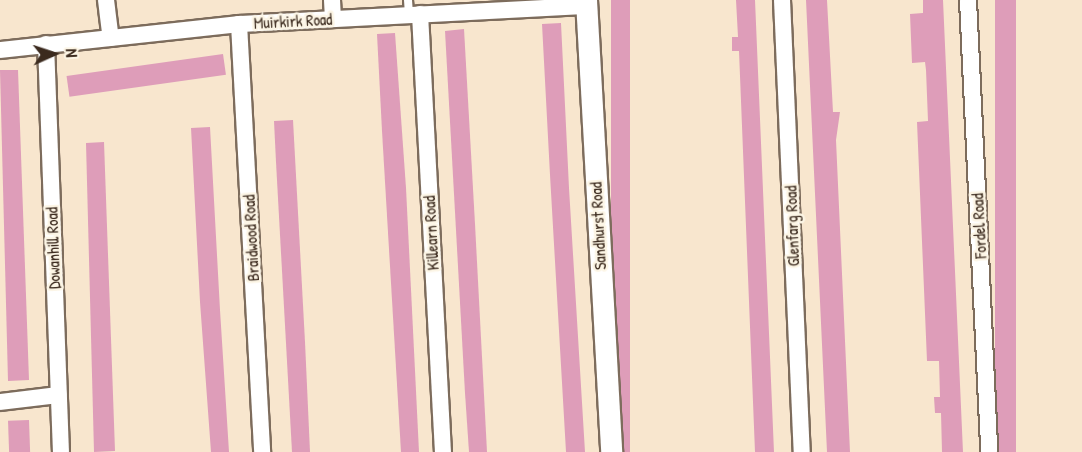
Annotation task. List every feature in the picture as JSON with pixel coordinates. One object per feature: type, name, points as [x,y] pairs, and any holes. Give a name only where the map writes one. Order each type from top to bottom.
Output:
[{"type":"street","points":[[106,0],[111,38]]},
{"type":"street","points":[[332,0],[333,19]]},
{"type":"street","name":"Glenfarg Road","points":[[782,0],[802,452]]},
{"type":"street","name":"Fordel Road","points":[[968,0],[989,452]]},
{"type":"street","name":"Muirkirk Road","points":[[0,50],[239,24],[333,19],[412,10],[586,3]]},
{"type":"street","name":"Sandhurst Road","points":[[586,3],[610,452]]},
{"type":"street","name":"Killearn Road","points":[[412,10],[443,452]]},
{"type":"street","name":"Braidwood Road","points":[[239,24],[262,452]]},
{"type":"street","name":"Dowanhill Road","points":[[46,44],[61,452]]},
{"type":"street","points":[[0,402],[59,395]]},
{"type":"building","points":[[611,0],[630,0],[630,452],[611,452]]},
{"type":"building","points":[[736,0],[755,0],[774,452],[755,452],[739,51],[732,51],[732,37],[738,37]]},
{"type":"building","points":[[806,0],[827,0],[833,112],[840,112],[836,140],[850,452],[827,452]]},
{"type":"building","points":[[923,0],[943,0],[963,452],[942,452],[941,413],[935,413],[934,397],[940,397],[939,361],[927,361],[917,122],[928,121],[926,70],[925,62],[912,63],[910,14],[923,13]]},
{"type":"building","points":[[995,0],[1016,0],[1016,452],[995,452]]},
{"type":"building","points":[[561,23],[585,452],[566,452],[550,175],[542,24]]},
{"type":"building","points":[[464,29],[487,452],[469,452],[445,31]]},
{"type":"building","points":[[395,33],[406,188],[419,452],[401,452],[382,131],[377,34]]},
{"type":"building","points":[[223,54],[226,75],[69,97],[67,76]]},
{"type":"building","points":[[0,70],[18,70],[29,380],[8,381]]},
{"type":"building","points":[[293,120],[310,452],[292,452],[276,162],[274,121]]},
{"type":"building","points":[[210,127],[229,452],[211,452],[200,302],[191,128]]},
{"type":"building","points":[[104,142],[115,451],[94,452],[86,143]]},
{"type":"building","points":[[29,420],[30,452],[9,452],[8,421]]}]
